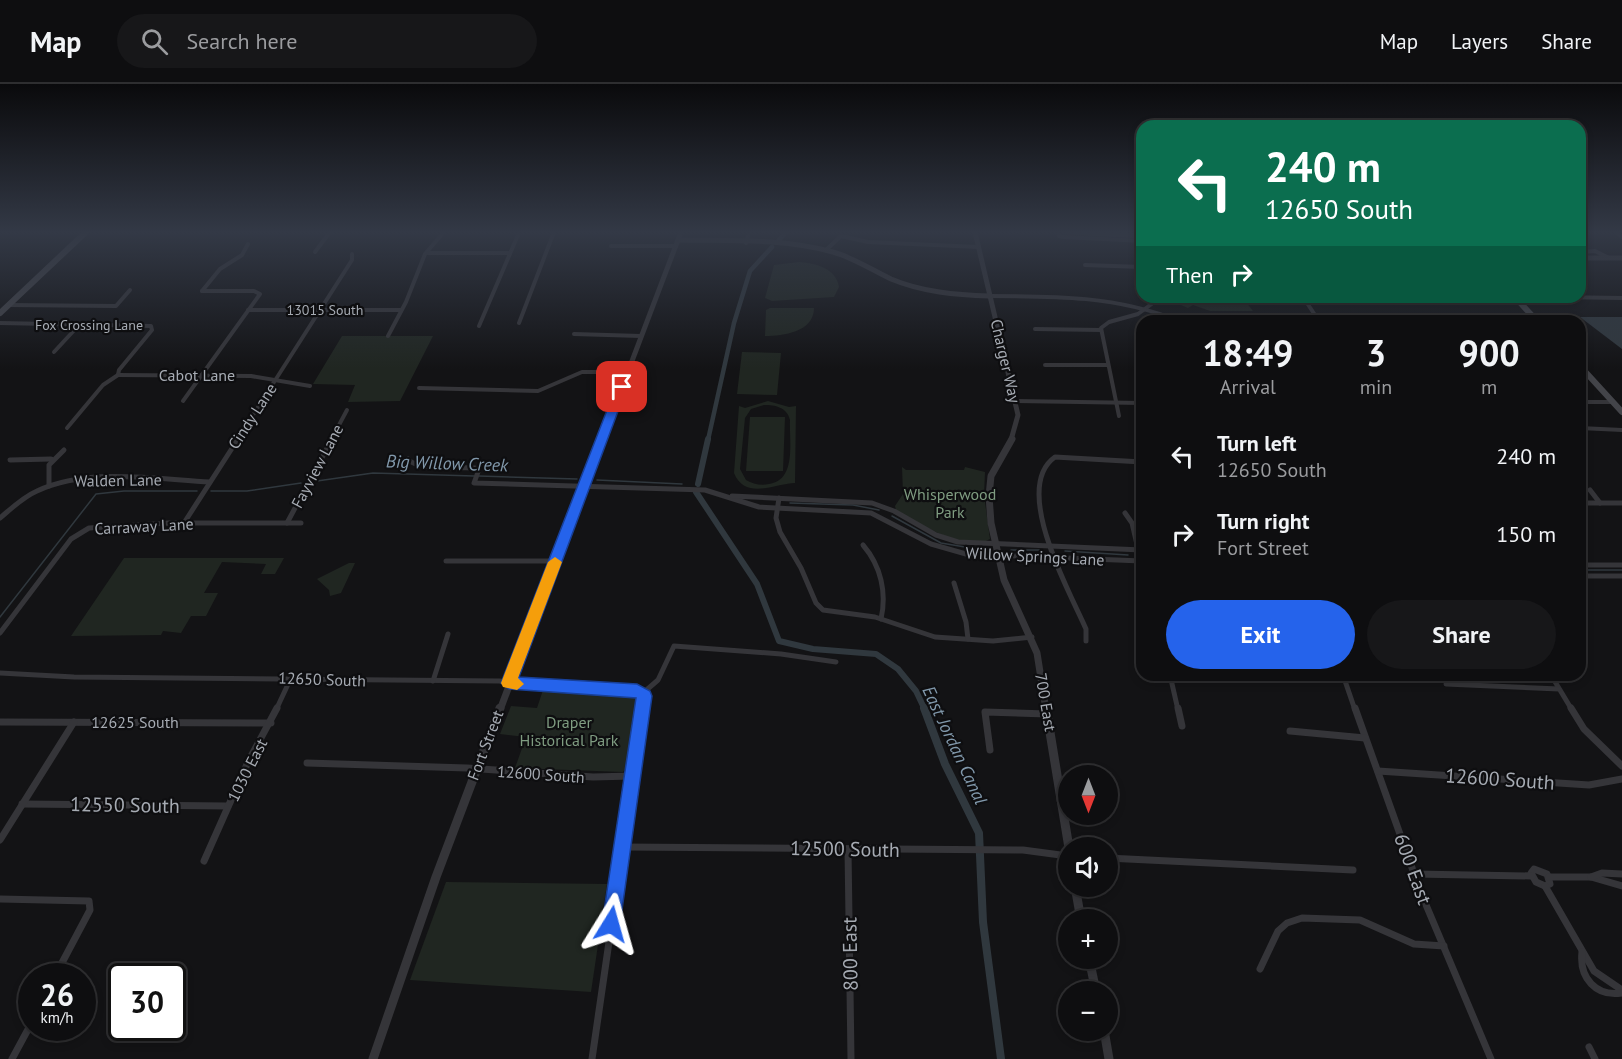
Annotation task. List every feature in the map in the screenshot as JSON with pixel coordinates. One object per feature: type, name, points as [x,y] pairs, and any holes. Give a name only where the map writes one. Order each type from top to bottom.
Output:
[{"type":"main road","points":[[0,313],[38,278]]},
{"type":"main road","points":[[1520,303],[1532,315]]},
{"type":"main road","points":[[1586,373],[1621,409]]},
{"type":"street","points":[[183,401],[259,292],[201,291],[213,278]]},
{"type":"street","name":"Cindy Lane","points":[[184,523],[341,278]]},
{"type":"street","points":[[388,336],[415,278]]},
{"type":"street","points":[[479,326],[500,278]]},
{"type":"street","points":[[519,323],[536,278]]},
{"type":"street","name":"Fort Street","points":[[373,1059],[409,951],[476,769],[664,278]]},
{"type":"street","points":[[890,278],[918,288],[954,294],[1079,296],[1145,308],[1163,315]]},
{"type":"street","points":[[986,278],[990,296]]},
{"type":"street","points":[[9,305],[116,306],[130,290]]},
{"type":"street","name":"Charger Way","points":[[990,296],[1016,401],[1018,420],[1016,434],[992,470],[988,488],[998,559]]},
{"type":"street","points":[[1586,297],[1622,298]]},
{"type":"street","points":[[1101,330],[1107,323],[1139,314],[1152,303]]},
{"type":"street","name":"13015 South","points":[[248,310],[401,310]]},
{"type":"street","name":"Fox Crossing Lane","points":[[0,323],[152,327],[118,371],[118,375]]},
{"type":"street","points":[[54,352],[79,325]]},
{"type":"street","points":[[1035,329],[1101,330]]},
{"type":"street","points":[[1101,330],[1119,416]]},
{"type":"street","points":[[574,334],[641,336]]},
{"type":"street","points":[[1045,365],[1108,365]]},
{"type":"street","points":[[419,388],[538,392],[582,372],[627,372]]},
{"type":"street","points":[[67,428],[103,385],[118,375]]},
{"type":"street","name":"Cabot Lane","points":[[118,375],[251,376],[310,386]]},
{"type":"street","points":[[1016,401],[1136,403]]},
{"type":"street","points":[[1586,402],[1613,402]]},
{"type":"street","name":"Fayview Lane","points":[[287,523],[347,410]]},
{"type":"street","points":[[1586,428],[1622,430]]},
{"type":"street","points":[[10,460],[51,459],[64,450]]},
{"type":"street","points":[[1086,641],[1086,629],[1049,545],[1044,526],[1040,483],[1048,461],[1058,457],[1136,462]]},
{"type":"street","points":[[49,486],[47,470],[51,459]]},
{"type":"street","points":[[408,459],[412,464],[421,466],[472,467],[478,473],[475,482],[583,486]]},
{"type":"street","name":"Walden Lane","points":[[0,518],[26,497],[49,486],[83,480],[167,479],[210,482]]},
{"type":"street","name":"Willow Springs Lane","points":[[583,486],[700,489],[752,505],[871,513],[939,547],[998,559],[1054,556],[1136,561]]},
{"type":"street","points":[[1590,490],[1600,503]]},
{"type":"street","name":"Willow Springs Lane","points":[[724,495],[872,503],[894,511],[943,538],[966,543],[1136,550]]},
{"type":"street","points":[[779,498],[777,508],[780,532],[801,568],[818,605],[830,612],[881,619],[924,635],[1000,641],[1032,637]]},
{"type":"street","points":[[1586,503],[1622,503]]},
{"type":"street","points":[[1125,513],[1132,523],[1136,536]]},
{"type":"street","name":"Carraway Lane","points":[[0,633],[69,541],[81,532],[97,527],[184,523],[301,523]]},
{"type":"street","points":[[863,544],[870,552],[884,592],[881,619]]},
{"type":"street","name":"700 East","points":[[998,559],[1006,587],[1032,637],[1067,837]]},
{"type":"street","points":[[446,561],[555,561]]},
{"type":"street","points":[[1586,565],[1622,565]]},
{"type":"street","points":[[1586,576],[1622,576]]},
{"type":"street","points":[[954,583],[966,622],[968,639]]},
{"type":"street","points":[[433,681],[448,634]]},
{"type":"street","points":[[592,1059],[644,700],[643,693],[651,690],[657,683],[674,646],[781,654],[836,662]]},
{"type":"street","name":"12650 South","points":[[0,673],[65,677],[509,683],[643,693]]},
{"type":"street","name":"1030 East","points":[[204,861],[248,762],[271,723],[290,680]]},
{"type":"street","points":[[1171,681],[1182,726]]},
{"type":"street","name":"600 East","points":[[1345,681],[1414,874],[1491,1059]]},
{"type":"street","points":[[1554,681],[1584,729],[1622,766]]},
{"type":"street","points":[[1446,684],[1559,689]]},
{"type":"street","points":[[990,750],[985,712],[1047,714]]},
{"type":"street","name":"12625 South","points":[[0,722],[271,723]]},
{"type":"street","points":[[0,840],[74,722]]},
{"type":"street","points":[[1290,731],[1365,738]]},
{"type":"street","name":"12600 South","points":[[307,763],[476,769],[593,777],[632,776]]},
{"type":"street","name":"12600 South","points":[[1378,771],[1589,785],[1603,784],[1622,778]]},
{"type":"street","name":"12550 South","points":[[22,804],[228,806]]},
{"type":"street","name":"12500 South","points":[[622,847],[1023,850],[1058,855]]},
{"type":"street","name":"800 East","points":[[848,849],[851,1059]]},
{"type":"street","points":[[1118,859],[1353,870]]},
{"type":"street","points":[[1622,886],[1591,877],[1549,877],[1537,869],[1532,871],[1536,882],[1545,886],[1582,952],[1600,977],[1622,991]]},
{"type":"street","points":[[1591,877],[1602,873],[1622,874]]},
{"type":"street","points":[[1414,874],[1532,876]]},
{"type":"street","points":[[1545,886],[1550,884],[1549,877]]},
{"type":"street","points":[[0,899],[83,898],[90,903],[88,914],[62,963]]},
{"type":"street","points":[[1260,969],[1278,931],[1287,923],[1302,918],[1360,920],[1414,944],[1444,946]]},
{"type":"street","points":[[1582,952],[1581,971],[1590,985],[1609,995],[1622,991]]},
{"type":"street","points":[[12,1059],[22,1041]]},
{"type":"street","points":[[1106,1041],[1109,1059]]},
{"type":"street","points":[[1589,1047],[1595,1059]]},
{"type":"green space","points":[[771,278],[835,278],[839,287],[834,297],[772,301],[765,298]]},
{"type":"green space","points":[[1176,303],[1247,303],[1253,311],[1210,311],[1193,305],[1188,308]]},
{"type":"green space","points":[[770,308],[814,308],[809,322],[796,331],[765,336],[766,310]]},
{"type":"green space","points":[[342,336],[433,336],[400,401],[348,402],[355,385],[313,384]]},
{"type":"green space","points":[[742,352],[781,353],[777,395],[737,394]]},
{"type":"green space","points":[[768,401],[789,407],[796,406],[795,483],[753,488],[739,481],[734,473],[739,406],[745,408]],"holes":[[[764,405],[780,408],[786,412],[790,420],[790,458],[788,468],[778,481],[760,485],[746,480],[740,469],[745,418],[751,409]]]},
{"type":"green space","points":[[750,417],[785,417],[783,471],[746,471]]},
{"type":"green space","name":"Whisperwood Park","points":[[902,467],[906,470],[964,470],[965,467],[985,472],[984,495],[990,539],[968,542],[942,535],[896,510],[895,506],[903,494]]},
{"type":"green space","points":[[124,558],[284,558],[275,574],[261,574],[266,564],[222,562],[204,593],[218,593],[206,616],[191,616],[181,633],[163,631],[161,635],[71,636]]},
{"type":"green space","points":[[349,563],[355,563],[341,593],[330,596],[329,590],[317,579]]},
{"type":"green space","name":"Draper Historical Park","points":[[543,690],[635,695],[638,698],[627,767],[623,772],[515,768],[526,737],[500,734],[511,706],[537,708]]},
{"type":"green space","points":[[446,882],[607,884],[591,992],[410,980]]},
{"type":"shaded area","points":[[1586,317],[1622,317],[1622,349],[1586,322]]},
{"type":"waterway","name":"East Jordan Canal","points":[[708,440],[734,323],[748,278]]},
{"type":"waterway","name":"East Jordan Canal","points":[[698,484],[708,439]]},
{"type":"waterway","name":"Big Willow Creek","points":[[317,481],[373,473],[474,476]]},
{"type":"waterway","name":"Big Willow Creek","points":[[479,476],[577,479]]},
{"type":"waterway","name":"Big Willow Creek","points":[[597,480],[682,484]]},
{"type":"waterway","name":"Big Willow Creek","points":[[211,491],[247,491],[301,483]]},
{"type":"waterway","name":"Big Willow Creek","points":[[0,617],[96,494],[124,491],[197,491]]},
{"type":"waterway","name":"East Jordan Canal","points":[[696,492],[757,584],[779,641],[813,649],[876,654],[898,669],[916,691],[925,710]]},
{"type":"waterway","name":"Big Willow Creek","points":[[790,503],[853,505],[879,510]]},
{"type":"waterway","name":"Big Willow Creek","points":[[892,516],[941,543],[983,550]]},
{"type":"waterway","name":"Big Willow Creek","points":[[1011,550],[1040,550]]},
{"type":"waterway","name":"Big Willow Creek","points":[[1065,551],[1128,555]]},
{"type":"waterway","name":"Big Willow Creek","points":[[1586,570],[1622,570]]},
{"type":"waterway","name":"East Jordan Canal","points":[[924,708],[945,764],[979,833],[983,922],[1001,1059]]},
{"type":"slow traffic","points":[[517,684],[509,683],[555,562]]},
{"type":"route","points":[[611,924],[644,700],[643,693],[509,683],[622,387]]}]
